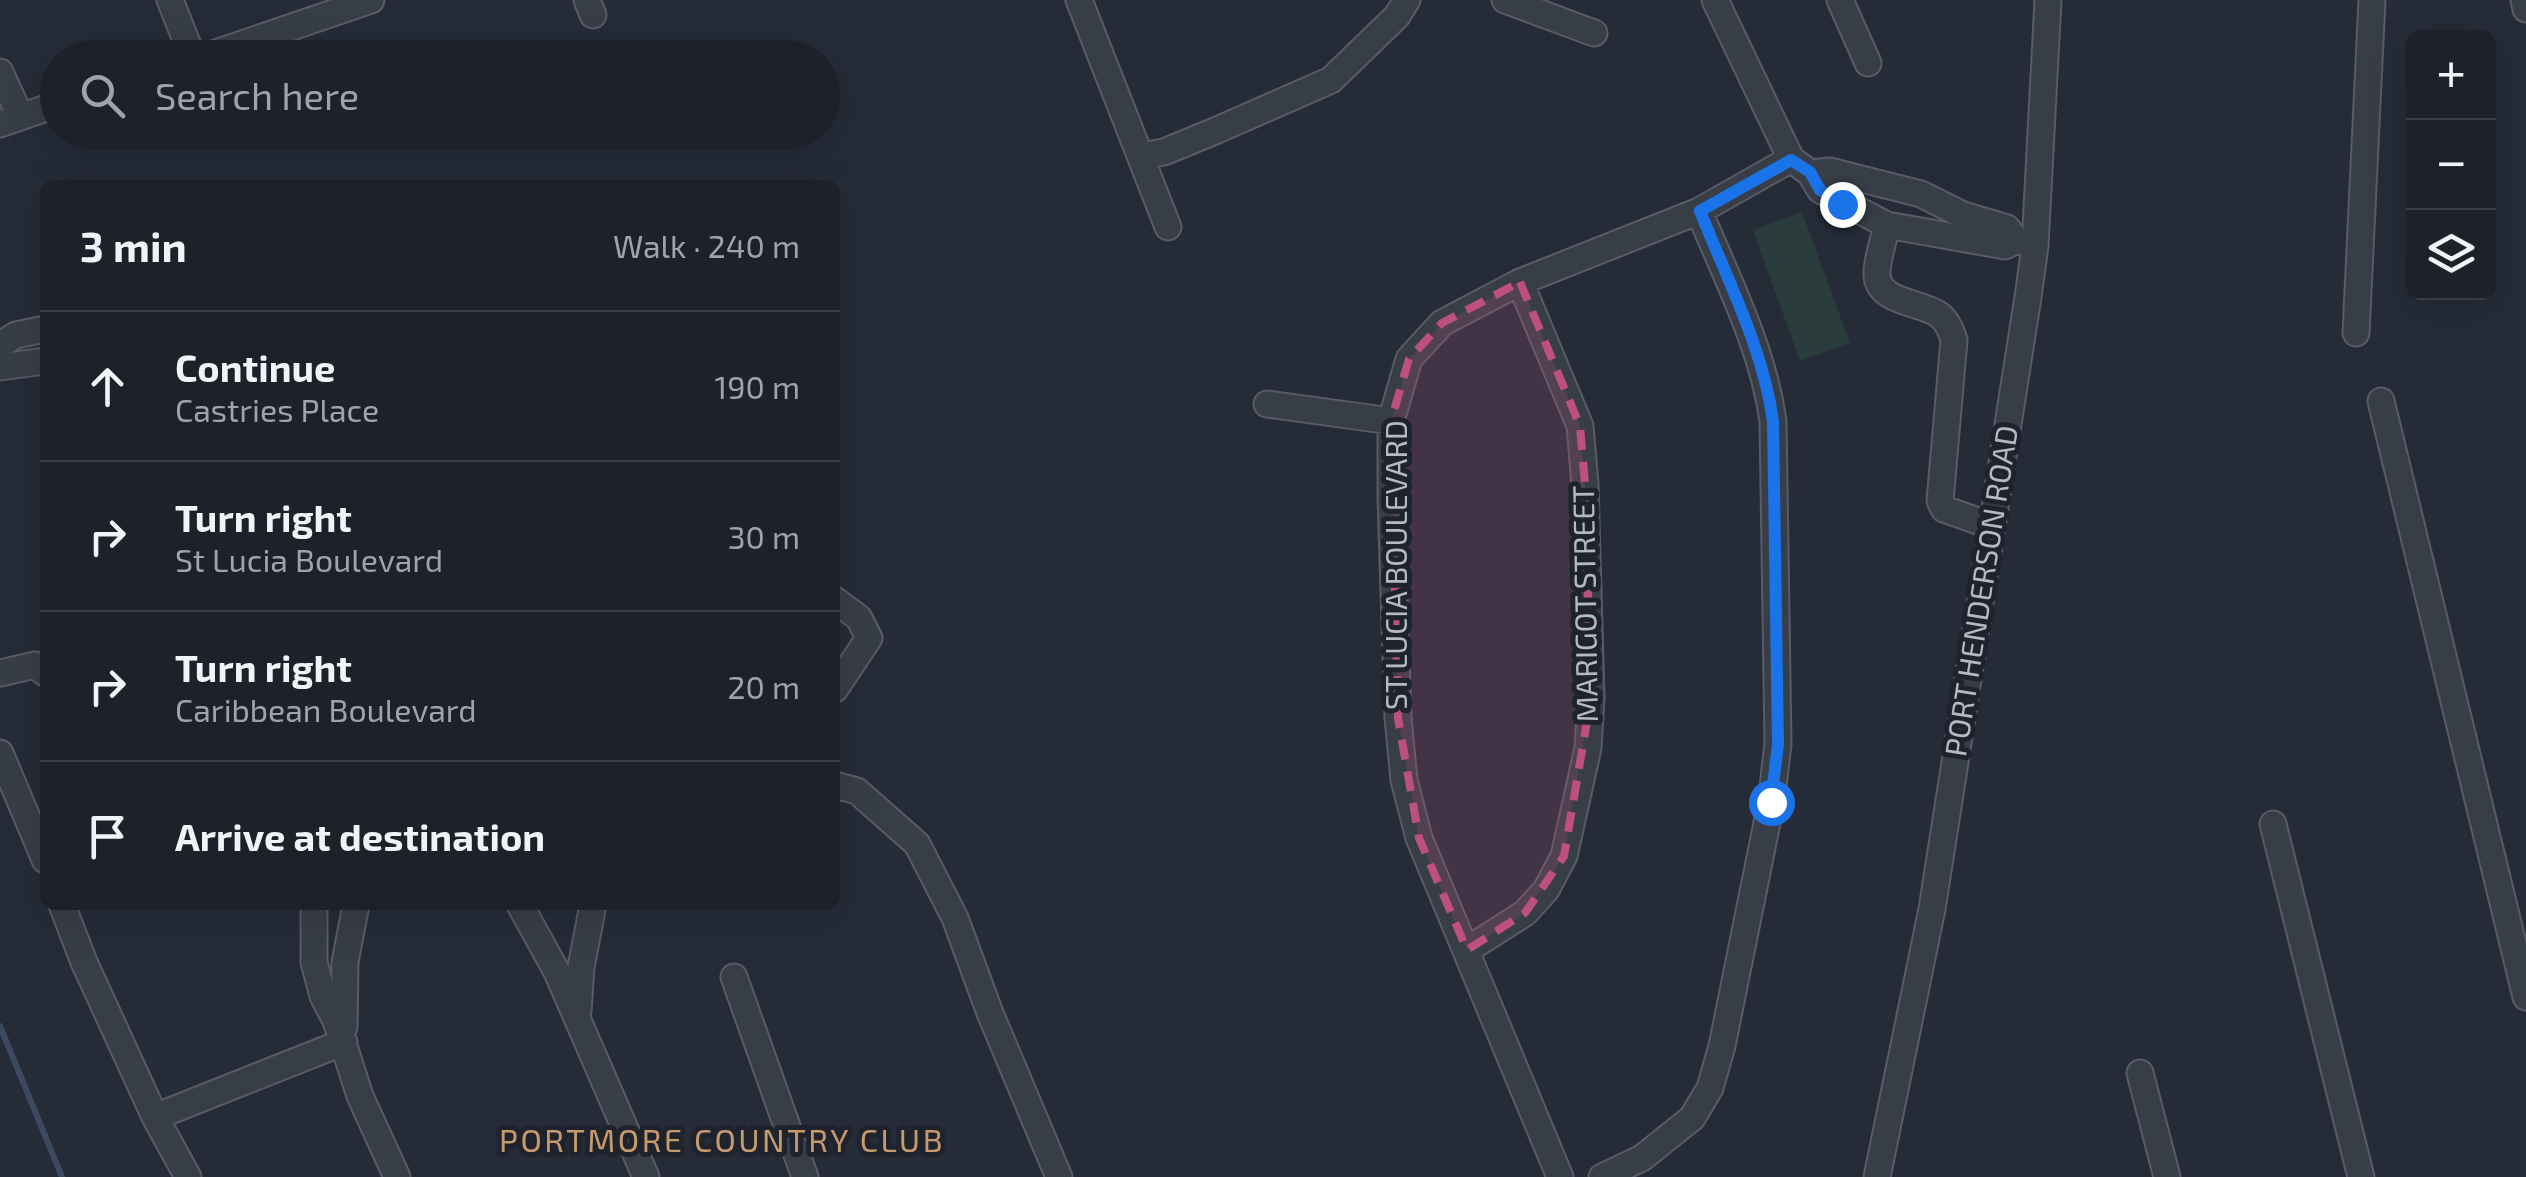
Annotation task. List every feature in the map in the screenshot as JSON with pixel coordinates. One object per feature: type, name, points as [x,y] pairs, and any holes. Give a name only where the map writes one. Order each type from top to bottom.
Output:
[{"type":"street","points":[[170,0],[189,40]]},
{"type":"street","points":[[251,40],[370,0]]},
{"type":"street","points":[[1078,0],[1168,227]]},
{"type":"street","points":[[1141,156],[1164,152],[1215,132],[1331,80],[1396,16],[1407,0]]},
{"type":"street","points":[[1505,0],[1594,33]]},
{"type":"street","points":[[1715,0],[1800,166],[1820,190],[1888,224],[2005,246],[2026,243]]},
{"type":"street","points":[[1840,0],[1868,63]]},
{"type":"street","name":"PORT HENDERSON ROAD","points":[[1876,1177],[1932,909],[1992,526],[2026,243],[2048,0]]},
{"type":"street","points":[[2356,333],[2372,0]]},
{"type":"street","points":[[2524,0],[2526,9]]},
{"type":"street","points":[[0,72],[10,120],[40,110]]},
{"type":"street","points":[[1800,166],[1920,194],[1963,215],[2007,228],[2026,243]]},
{"type":"street","name":"ST LUCIA BOULEVARD","points":[[1560,1177],[1419,838],[1404,780],[1398,718],[1391,421],[1409,359],[1442,323],[1520,282],[1700,211],[1800,166]]},
{"type":"street","points":[[1602,1177],[1669,1140],[1692,1118],[1710,1088],[1771,802],[1778,744],[1770,396],[1700,211]]},
{"type":"street","points":[[1888,224],[1876,274],[1879,284],[1889,295],[1938,314],[1949,326],[1954,340],[1940,501],[1944,509],[1992,526]]},
{"type":"street","name":"MARIGOT STREET","points":[[1467,950],[1525,913],[1546,890],[1564,856],[1588,748],[1591,698],[1580,426],[1520,282]]},
{"type":"street","points":[[0,346],[16,334],[40,330]]},
{"type":"street","points":[[0,367],[40,362]]},
{"type":"street","points":[[2382,400],[2526,996]]},
{"type":"street","points":[[1267,404],[1391,421]]},
{"type":"street","points":[[840,604],[859,618],[868,638],[840,681]]},
{"type":"street","points":[[0,673],[35,666],[40,670]]},
{"type":"street","points":[[0,753],[40,840]]},
{"type":"street","points":[[840,786],[858,791],[917,844],[955,918],[1059,1177]]},
{"type":"street","points":[[2273,824],[2361,1177]]},
{"type":"street","points":[[64,910],[156,1117],[188,1177]]},
{"type":"street","points":[[314,910],[314,962],[322,996],[344,1042],[360,1096],[397,1177]]},
{"type":"street","points":[[344,1042],[344,962],[353,910]]},
{"type":"street","points":[[523,910],[557,972],[646,1177]]},
{"type":"street","points":[[578,1022],[581,967],[593,910]]},
{"type":"street","points":[[734,977],[805,1177]]},
{"type":"street","points":[[156,1117],[344,1042]]},
{"type":"street","points":[[2140,1073],[2168,1177]]},
{"type":"highlighted area","points":[[1520,282],[1580,426],[1585,484],[1591,698],[1564,856],[1525,913],[1467,950],[1419,838],[1398,718],[1391,421],[1409,359],[1442,323]]},
{"type":"shaded area","points":[[1802,212],[1850,343],[1800,361],[1753,230]]},
{"type":"waterway","points":[[0,1026],[62,1177]]},
{"type":"district","name":"PORTMORE COUNTRY CLUB","points":[[722,1141]]},
{"type":"route","points":[[1771,802],[1778,744],[1770,396],[1700,211],[1791,160],[1810,172],[1820,190],[1842,204]]}]
